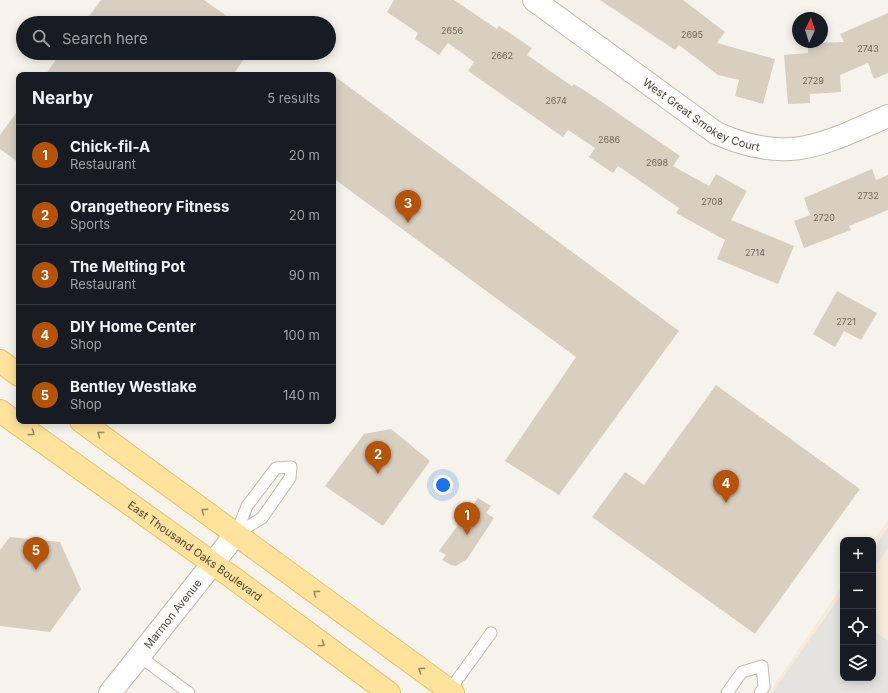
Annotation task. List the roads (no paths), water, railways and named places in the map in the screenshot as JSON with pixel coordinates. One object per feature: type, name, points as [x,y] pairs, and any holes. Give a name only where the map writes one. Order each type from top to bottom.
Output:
[{"type":"main road","points":[[0,361],[16,373]]},
{"type":"main road","name":"East Thousand Oaks Boulevard","points":[[0,411],[16,422]]},
{"type":"main road","name":"East Thousand Oaks Boulevard","points":[[18,424],[212,563],[389,693]]},
{"type":"main road","points":[[85,424],[451,692]]},
{"type":"street","name":"West Great Smokey Court","points":[[534,0],[716,133],[739,143],[772,150],[800,150],[829,141],[888,116]]},
{"type":"street","name":"Marmon Avenue","points":[[110,693],[236,534]]},
{"type":"lane","points":[[291,467],[290,478],[262,518],[236,534],[247,506],[276,468],[291,467]]},
{"type":"lane","points":[[451,692],[491,633]]},
{"type":"lane","points":[[139,656],[189,693]]},
{"type":"lane","points":[[727,693],[742,672],[762,666],[764,687],[760,693]]},
{"type":"place","name":"The Melting Pot","points":[[408,223]]},
{"type":"place","name":"Orangetheory Fitness","points":[[378,474]]},
{"type":"place","name":"DIY Home Center","points":[[726,503]]},
{"type":"place","name":"Chick-fil-A","points":[[467,535]]},
{"type":"place","name":"Bentley Westlake","points":[[36,570]]}]
